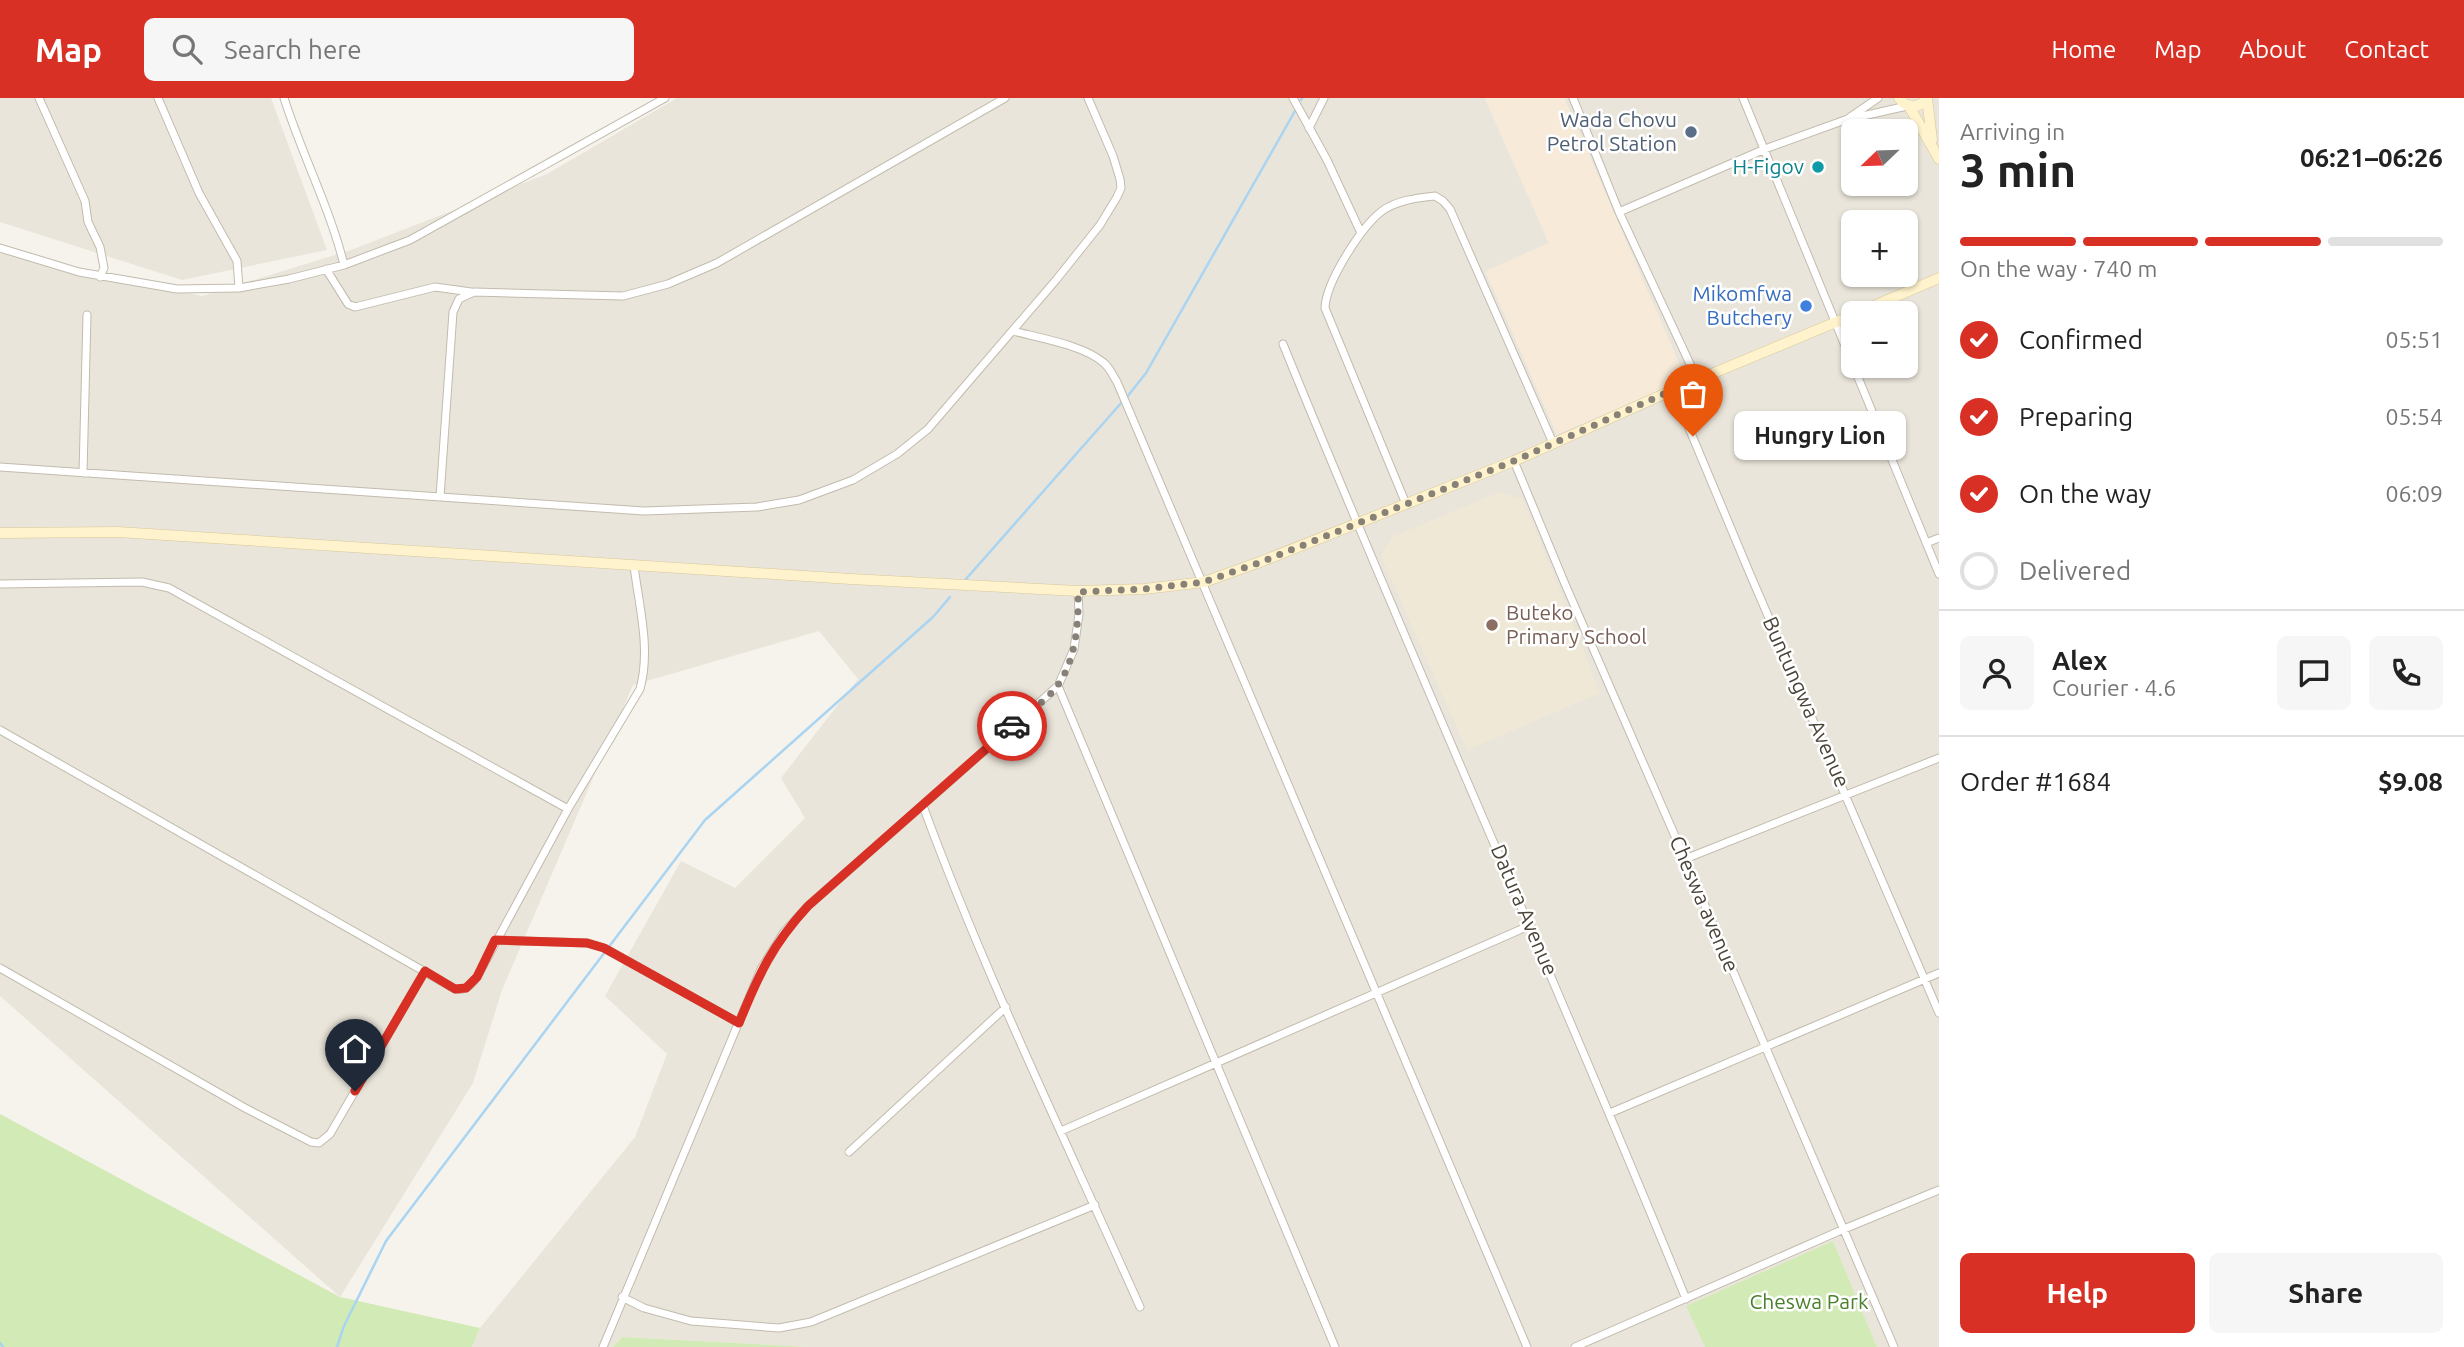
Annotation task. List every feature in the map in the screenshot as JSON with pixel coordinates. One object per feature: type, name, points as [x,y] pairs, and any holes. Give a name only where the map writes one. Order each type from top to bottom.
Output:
[{"type":"main road","points":[[1899,98],[1908,106],[1933,144],[1939,159]]},
{"type":"main road","points":[[1908,106],[1918,106],[1927,98]]},
{"type":"main road","points":[[1927,98],[1933,144]]},
{"type":"main road","points":[[1885,301],[1939,278]]},
{"type":"main road","points":[[0,533],[118,532],[225,537],[634,566],[1078,592],[1144,589],[1204,582],[1356,524],[1514,461],[1673,390],[1841,320]]},
{"type":"street","points":[[39,98],[85,201],[88,222],[100,247],[103,268],[100,277]]},
{"type":"street","points":[[158,98],[199,193],[237,261],[239,288]]},
{"type":"street","points":[[284,98],[345,265]]},
{"type":"street","points":[[0,248],[100,277],[177,289],[239,288],[289,279],[386,251],[450,220],[665,98]]},
{"type":"street","points":[[326,269],[348,304],[355,307],[435,287],[474,292],[623,296],[668,284],[716,263],[1005,98]]},
{"type":"street","points":[[0,467],[644,511],[757,507],[799,500],[853,480],[904,450],[942,414],[1100,225],[1121,188],[1113,156],[1088,98]]},
{"type":"street","points":[[1293,98],[1361,233]]},
{"type":"street","points":[[1309,128],[1324,98]]},
{"type":"street","points":[[1573,98],[1619,212],[1698,381]]},
{"type":"street","points":[[1743,98],[1939,574]]},
{"type":"street","points":[[1846,119],[1878,98]]},
{"type":"street","points":[[1850,119],[1908,106]]},
{"type":"street","points":[[1619,212],[1765,149],[1841,121]]},
{"type":"street","points":[[1406,504],[1325,308],[1332,284],[1361,233],[1381,212],[1402,202],[1435,196],[1443,201],[1458,225],[1553,443]]},
{"type":"street","points":[[440,497],[453,312],[459,299],[474,292]]},
{"type":"street","points":[[83,473],[87,316]]},
{"type":"street","points":[[1013,331],[1079,349],[1109,368],[1204,582],[1527,1347]]},
{"type":"street","name":"Datura Avenue","points":[[1283,344],[1356,524],[1531,925],[1686,1299]]},
{"type":"street","name":"Buntungwa Avenue","points":[[1673,390],[1939,1013]]},
{"type":"street","name":"Cheswa avenue","points":[[1514,461],[1894,1347]]},
{"type":"street","points":[[1926,543],[1939,538]]},
{"type":"street","points":[[0,730],[455,989],[466,988],[477,977],[569,809],[640,689],[645,655],[634,566]]},
{"type":"street","points":[[0,584],[142,582],[169,588],[569,809]]},
{"type":"street","points":[[603,1347],[761,969],[784,932],[808,906],[1058,686],[1074,649],[1079,614],[1078,592]]},
{"type":"street","points":[[1058,686],[1335,1347]]},
{"type":"street","points":[[1685,859],[1939,758]]},
{"type":"street","points":[[923,806],[947,872],[1140,1307]]},
{"type":"street","points":[[1061,1131],[1531,925]]},
{"type":"street","points":[[495,940],[587,943],[604,948],[739,1023]]},
{"type":"street","points":[[0,968],[245,1108],[311,1142],[318,1143],[330,1134],[425,971]]},
{"type":"street","points":[[1610,1112],[1939,973]]},
{"type":"street","points":[[849,1152],[1006,1007]]},
{"type":"street","points":[[1575,1347],[1939,1190]]},
{"type":"street","points":[[622,1297],[644,1308],[691,1321],[779,1328],[811,1322],[1095,1205]]},
{"type":"shaded area","points":[[0,98],[271,98],[327,250],[182,280],[0,222]]},
{"type":"shaded area","points":[[677,98],[1485,98],[1549,243],[1486,272],[1557,434],[1686,380],[1564,98],[1939,98],[1939,1347],[1877,1347],[1833,1241],[1687,1307],[1705,1347],[809,1347],[622,1337],[613,1347],[472,1347],[480,1328],[635,1137],[667,1054],[605,996],[681,861],[735,888],[805,818],[781,778],[858,679],[819,631],[633,685],[502,990],[473,1083],[340,1297],[0,996],[0,253],[202,296],[351,250],[547,174]]},
{"type":"shaded area","points":[[1485,98],[1564,98],[1686,380],[1557,434],[1486,271],[1549,243]]},
{"type":"shaded area","name":"Buteko Primary School","points":[[1500,492],[1523,499],[1600,693],[1467,750],[1381,556],[1392,537]]},
{"type":"green space","points":[[0,1114],[340,1297],[480,1328],[472,1347],[0,1347]]},
{"type":"green space","name":"Cheswa Park","points":[[1833,1241],[1877,1347],[1705,1347],[1686,1306]]},
{"type":"green space","points":[[622,1337],[809,1347],[613,1347]]},
{"type":"waterway","points":[[1127,397],[1146,373],[1295,111]]},
{"type":"waterway","points":[[966,579],[1122,402]]},
{"type":"waterway","points":[[337,1347],[344,1326],[386,1241],[705,820],[933,617],[950,597]]},
{"type":"waterway","points":[[0,1343],[3,1347]]},
{"type":"way so far","points":[[1012,726],[1058,686],[1074,649],[1079,614],[1078,592],[1144,589],[1204,582],[1514,461],[1673,390],[1693,436]]},
{"type":"place","name":"Wada Chovu Petrol Station","points":[[1691,132]]},
{"type":"place","name":"H-Figov","points":[[1818,167]]},
{"type":"place","name":"Mikomfwa Butchery","points":[[1806,306]]},
{"type":"place","name":"Hungry Lion","points":[[1693,436]]},
{"type":"place","name":"Buteko Primary School","points":[[1492,625]]},
{"type":"route","points":[[355,1091],[425,971],[455,989],[466,988],[477,977],[495,940],[587,943],[604,948],[739,1023],[761,969],[784,932],[808,906],[1012,726]]}]
